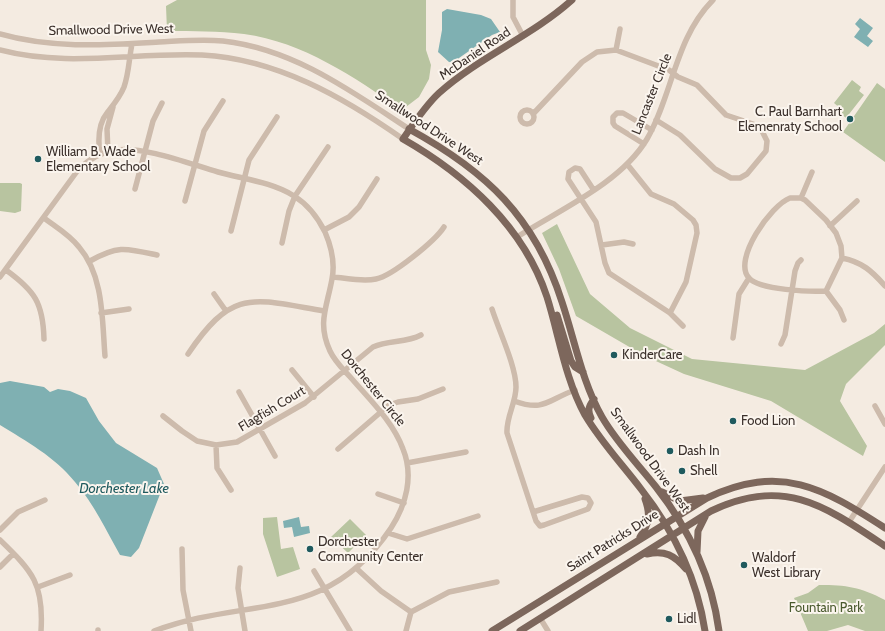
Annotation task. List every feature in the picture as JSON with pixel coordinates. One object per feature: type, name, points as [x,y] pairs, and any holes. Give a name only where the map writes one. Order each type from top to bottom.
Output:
[{"type":"main road","name":"McDaniel Road","points":[[404,139],[409,129],[439,93],[522,36],[550,19],[572,0]]},
{"type":"main road","name":"Smallwood Drive West","points":[[409,129],[438,145],[484,179],[516,211],[530,230],[557,285],[583,372],[594,399],[609,428],[656,487],[684,528],[697,554],[714,602],[719,631]]},
{"type":"main road","name":"Smallwood Drive West","points":[[404,139],[470,186],[502,218],[517,238],[538,275],[575,390],[584,412],[593,429],[610,452],[642,489],[672,535],[691,574],[701,605],[705,631]]},
{"type":"main road","points":[[538,275],[553,305],[570,361],[575,367],[583,372]]},
{"type":"main road","points":[[594,399],[589,406],[588,411],[610,452]]},
{"type":"main road","name":"Saint Patricks Drive","points":[[492,631],[707,498],[726,489],[748,483],[782,481],[817,490],[857,510],[885,528]]},
{"type":"main road","points":[[656,487],[669,497],[680,501],[707,498]]},
{"type":"main road","points":[[638,540],[646,528],[649,520],[649,510],[642,489]]},
{"type":"main road","name":"Saint Patricks Drive","points":[[520,631],[711,511],[723,505],[750,497],[786,496],[808,501],[828,509],[885,546]]},
{"type":"main road","points":[[697,554],[698,531],[703,519],[711,511]]},
{"type":"main road","points":[[642,555],[658,552],[668,554],[679,560],[691,574]]},
{"type":"street","points":[[513,0],[513,17],[522,36]]},
{"type":"street","name":"Lancaster Circle","points":[[517,238],[594,189],[627,164],[644,144],[652,130],[690,32],[713,0]]},
{"type":"street","points":[[616,50],[620,29]]},
{"type":"street","name":"Smallwood Drive West","points":[[0,34],[26,41],[56,45],[132,44],[190,40],[222,41],[267,50],[311,68],[409,129]]},
{"type":"street","points":[[108,152],[107,129],[113,107],[125,84],[132,44]]},
{"type":"street","name":"Smallwood Drive West","points":[[0,50],[52,59],[201,55],[229,58],[272,67],[322,88],[404,139]]},
{"type":"street","points":[[534,114],[582,62],[597,52],[616,50],[669,70],[673,74],[697,85],[726,114],[758,128],[765,137],[766,151],[747,174],[740,178],[730,178],[715,169],[680,134],[656,120]]},
{"type":"street","points":[[185,201],[204,131],[223,102]]},
{"type":"street","points":[[135,189],[153,121],[162,103]]},
{"type":"street","points":[[100,155],[100,127],[106,113],[113,107]]},
{"type":"street","points":[[644,144],[616,126],[613,123],[613,117],[617,113],[623,113],[652,130]]},
{"type":"street","points":[[231,231],[250,157],[277,117]]},
{"type":"street","points":[[282,243],[288,214],[295,196],[328,147]]},
{"type":"street","name":"Dorchester Circle","points":[[0,277],[78,170],[100,155],[108,152],[124,150],[144,152],[273,187],[295,196],[311,212],[324,230],[332,254],[333,277],[324,312],[324,326],[327,344],[334,358],[380,412],[398,437],[407,463],[408,482],[404,503],[397,519],[373,552],[356,568],[324,590],[286,603],[189,620],[154,631]]},
{"type":"street","points":[[627,164],[651,194],[674,204],[693,220],[696,225],[697,234],[686,282],[670,313]]},
{"type":"street","points":[[594,189],[580,169],[572,169],[568,176],[594,218],[602,245],[605,263],[609,273],[670,313],[683,326]]},
{"type":"street","points":[[801,198],[812,172]]},
{"type":"street","points":[[324,230],[352,214],[377,178]]},
{"type":"street","points":[[790,198],[801,198],[830,226],[838,239],[842,258],[826,291],[791,290],[756,283],[749,278],[745,271],[747,257],[762,225],[782,202],[790,198]]},
{"type":"street","points":[[830,226],[857,201]]},
{"type":"street","points":[[44,218],[76,243],[90,261],[98,285],[102,313],[105,356]]},
{"type":"street","points":[[333,277],[370,280],[385,276],[430,243],[444,227]]},
{"type":"street","points":[[602,245],[624,242],[633,244]]},
{"type":"street","points":[[90,261],[107,252],[120,248],[157,255]]},
{"type":"street","points":[[842,258],[853,260],[866,266],[884,282]]},
{"type":"street","points":[[781,344],[785,335],[791,290],[796,267],[801,260]]},
{"type":"street","points":[[6,270],[27,286],[36,298],[43,324],[44,339]]},
{"type":"street","points":[[733,338],[740,292],[749,278]]},
{"type":"street","points":[[826,291],[840,310],[844,320]]},
{"type":"street","points":[[214,294],[226,311]]},
{"type":"street","points":[[188,354],[215,319],[239,304],[259,301],[324,312]]},
{"type":"street","points":[[492,309],[514,377],[516,388],[514,402],[507,424],[507,433],[536,523],[542,526],[588,509],[591,506],[588,498],[582,497],[533,512]]},
{"type":"street","points":[[102,313],[129,310]]},
{"type":"street","name":"Flagfish Court","points":[[163,416],[197,441],[216,445],[237,442],[260,430],[314,396],[373,347],[385,343],[410,340],[421,335]]},
{"type":"street","points":[[292,370],[314,396]]},
{"type":"street","points":[[338,448],[380,412],[393,403],[418,399],[443,389]]},
{"type":"street","points":[[514,402],[529,406],[542,406],[575,390]]},
{"type":"street","points":[[239,392],[275,456]]},
{"type":"street","points":[[875,406],[885,424]]},
{"type":"street","points":[[216,445],[217,468],[231,490]]},
{"type":"street","points":[[407,463],[466,452]]},
{"type":"street","points":[[849,522],[885,467]]},
{"type":"street","points":[[378,494],[404,503]]},
{"type":"street","points":[[0,530],[18,512],[45,500]]},
{"type":"street","points":[[388,533],[407,539],[478,516]]},
{"type":"street","points":[[0,540],[25,565],[38,587],[41,604],[41,631]]},
{"type":"street","points":[[182,549],[183,590],[191,631]]},
{"type":"street","points":[[0,567],[13,554]]},
{"type":"street","points":[[240,568],[238,588],[245,631]]},
{"type":"street","points":[[356,568],[381,591],[411,612]]},
{"type":"street","points":[[314,571],[324,590],[350,631]]},
{"type":"street","points":[[38,587],[70,575]]},
{"type":"street","points":[[406,631],[411,612],[449,592],[497,582]]},
{"type":"street","points":[[540,618],[548,631]]},
{"type":"green space","points":[[177,0],[426,0],[426,50],[431,65],[429,79],[419,97],[402,110],[365,85],[327,63],[287,45],[266,38],[244,34],[167,31],[166,6]]},
{"type":"green space","points":[[852,80],[861,87],[859,91],[864,95],[846,118],[839,112],[841,109],[834,103]]},
{"type":"green space","points":[[877,83],[885,89],[885,162],[843,132]]},
{"type":"green space","points":[[0,183],[22,184],[21,211],[15,213],[0,211]]},
{"type":"green space","points":[[557,224],[590,294],[630,328],[692,359],[805,370],[874,333],[885,324],[885,345],[846,384],[840,401],[867,446],[863,456],[771,401],[684,374],[645,356],[576,316],[559,269],[542,233]]},
{"type":"green space","points":[[277,517],[281,549],[293,547],[300,569],[277,577],[263,534],[263,518]]},
{"type":"green space","points":[[350,519],[366,535],[348,553],[331,537]]},
{"type":"green space","name":"Fountain Park","points":[[819,585],[853,588],[868,592],[885,600],[885,631],[865,631],[848,625],[827,631],[808,631],[794,598],[808,593]]},
{"type":"water","points":[[447,9],[481,15],[491,19],[500,32],[492,35],[459,58],[458,63],[449,62],[438,52],[442,30],[442,12]]},
{"type":"water","points":[[860,18],[873,28],[867,36],[873,41],[868,47],[854,37],[860,29],[855,24]]},
{"type":"water","name":"Dorchester Lake","points":[[10,381],[44,387],[50,392],[58,389],[70,391],[86,398],[99,421],[116,443],[157,468],[164,484],[139,548],[131,557],[120,555],[94,508],[82,490],[67,473],[40,450],[0,425],[0,383]]},
{"type":"water","points":[[299,517],[301,527],[309,526],[310,533],[294,537],[292,527],[284,528],[283,521]]},
{"type":"place","name":"C. Paul Barnhart Elemenraty School","points":[[850,119]]},
{"type":"place","name":"William B. Wade Elementary School","points":[[38,159]]},
{"type":"place","name":"KinderCare","points":[[614,355]]},
{"type":"place","name":"Food Lion","points":[[733,421]]},
{"type":"place","name":"Dash In","points":[[670,451]]},
{"type":"place","name":"Shell","points":[[682,471]]},
{"type":"place","name":"Dorchester Community Center","points":[[310,549]]},
{"type":"place","name":"Waldorf West Library","points":[[744,565]]},
{"type":"place","name":"Lidl","points":[[669,619]]}]
